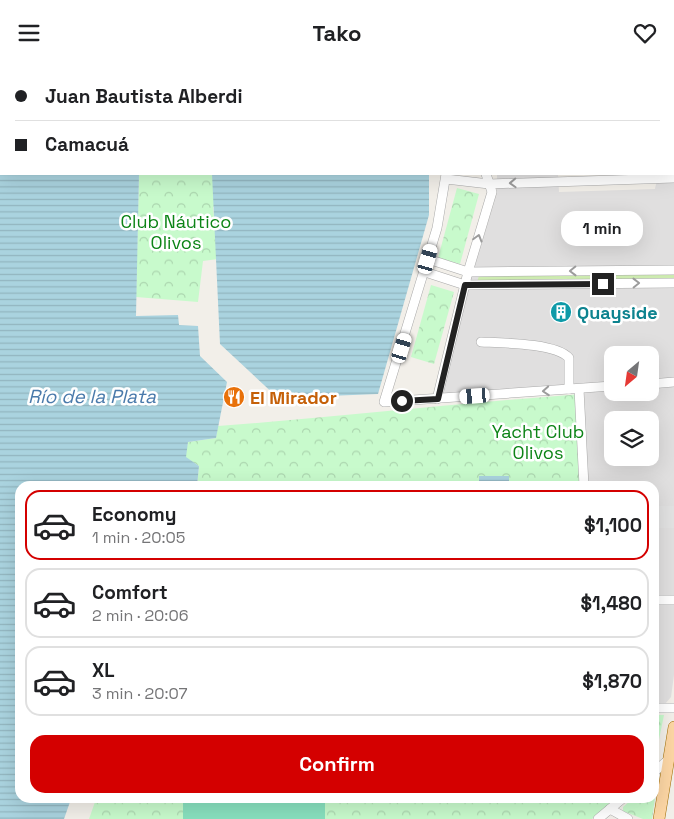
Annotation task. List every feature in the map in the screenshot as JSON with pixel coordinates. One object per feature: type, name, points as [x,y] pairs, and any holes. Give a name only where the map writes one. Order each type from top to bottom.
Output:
[{"type":"main road","points":[[659,819],[674,727]]},
{"type":"street","points":[[438,399],[468,272],[492,192],[486,175]]},
{"type":"street","points":[[604,387],[384,402],[437,228],[446,176],[489,184],[674,178]]},
{"type":"street","points":[[428,259],[468,272],[674,270]]},
{"type":"street","points":[[424,272],[465,285],[674,283]]},
{"type":"street","points":[[550,272],[550,284]]},
{"type":"street","points":[[481,342],[543,347],[566,354],[569,358],[569,389]]},
{"type":"street","points":[[659,383],[674,382]]},
{"type":"street","points":[[579,389],[584,481]]},
{"type":"street","points":[[659,600],[674,600]]},
{"type":"street","points":[[659,708],[674,708]]},
{"type":"street","points":[[659,768],[667,761]]},
{"type":"street","points":[[598,819],[617,803]]},
{"type":"street","points":[[610,809],[628,819]]},
{"type":"shaded area","points":[[497,175],[558,175],[559,192],[655,189],[658,175],[674,175],[674,675],[671,697],[665,704],[659,704],[659,481],[586,481],[584,386],[441,395],[468,288],[497,193]]},
{"type":"shaded area","points":[[659,506],[674,506],[674,528],[659,528]]},
{"type":"green space","name":"Club Náutico Olivos","points":[[139,175],[320,175],[213,207],[218,259],[203,261],[198,302],[136,297]]},
{"type":"green space","points":[[457,188],[479,194],[460,264],[438,258]]},
{"type":"green space","points":[[674,273],[674,281],[477,282],[479,276]]},
{"type":"green space","points":[[431,285],[454,292],[434,364],[411,357]]},
{"type":"green space","name":"Yacht Club Olivos","points":[[582,394],[586,481],[198,481],[199,466],[185,457],[188,442],[216,438],[218,426]]},
{"type":"green space","points":[[659,715],[664,715],[659,740]]},
{"type":"green space","points":[[95,803],[610,803],[592,819],[89,819]]},
{"type":"green space","points":[[183,803],[325,803],[325,819],[183,819]]},
{"type":"green space","points":[[628,803],[654,803],[652,819],[643,819],[623,811],[623,807]]},
{"type":"water","name":"Río de la Plata","points":[[0,175],[139,175],[136,316],[178,315],[179,325],[198,326],[200,356],[227,382],[216,438],[188,442],[186,457],[199,466],[198,481],[15,481],[15,803],[70,803],[64,819],[0,819]]},
{"type":"water","points":[[212,175],[429,175],[429,215],[378,394],[278,398],[220,344]]},
{"type":"water","points":[[479,476],[509,476],[509,481],[479,481]]},
{"type":"place","name":"Quayside","points":[[561,312]]},
{"type":"place","name":"El Mirador","points":[[234,397]]},
{"type":"route","points":[[402,401],[438,399],[465,285],[603,284]]}]
